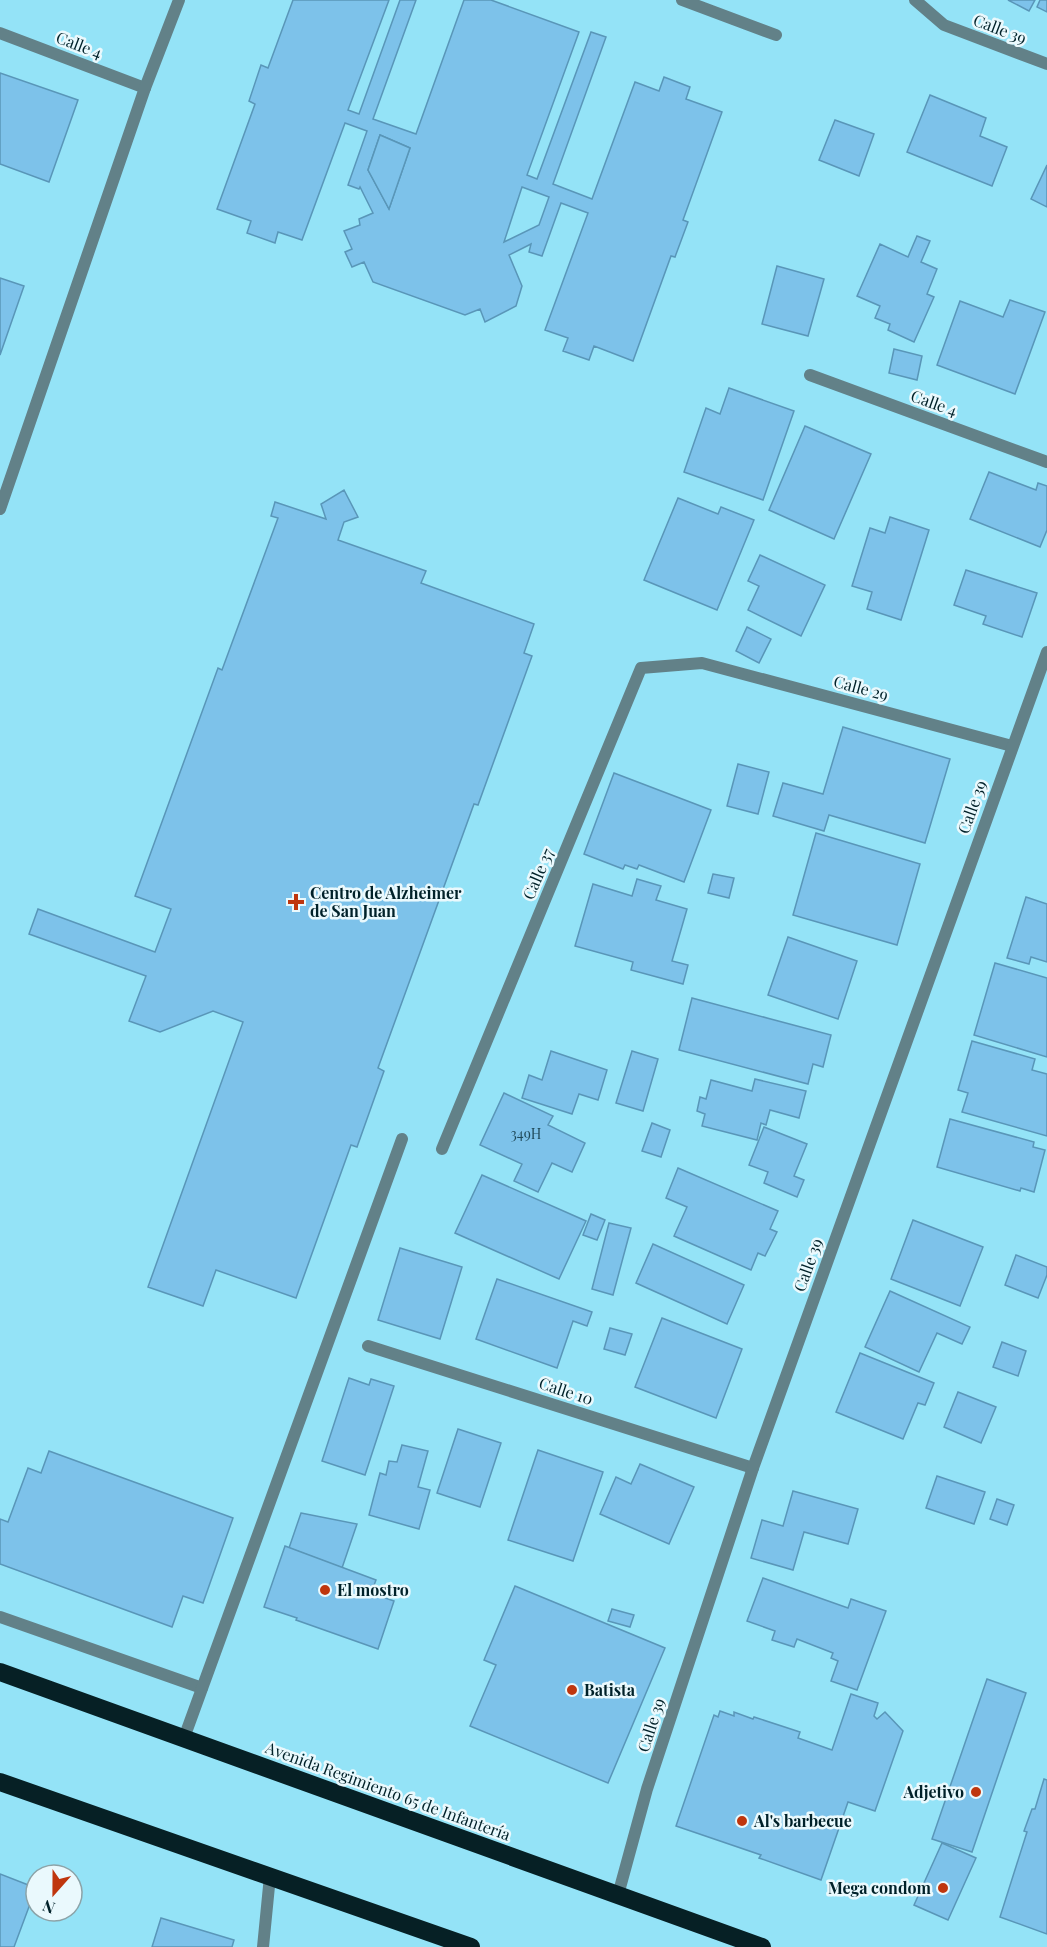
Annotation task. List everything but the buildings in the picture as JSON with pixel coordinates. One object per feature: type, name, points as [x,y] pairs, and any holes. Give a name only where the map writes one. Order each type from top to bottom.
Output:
[{"type":"highway","name":"Avenida Regimiento 65 de Infantería","points":[[0,1672],[762,1947]]},
{"type":"highway","points":[[0,1782],[471,1947]]},
{"type":"street","points":[[0,509],[145,88],[179,0]]},
{"type":"street","points":[[682,0],[776,35]]},
{"type":"street","name":"Calle 39","points":[[915,0],[944,25],[1047,64]]},
{"type":"street","name":"Calle 4","points":[[0,33],[145,88]]},
{"type":"street","name":"Calle 4","points":[[810,375],[1047,462]]},
{"type":"street","name":"Calle 39","points":[[618,1895],[647,1789],[753,1468],[1047,652]]},
{"type":"street","name":"Calle 29","points":[[702,663],[1012,746]]},
{"type":"street","name":"Calle 37","points":[[442,1149],[641,668],[702,663]]},
{"type":"street","points":[[184,1738],[402,1139]]},
{"type":"street","name":"Calle 10","points":[[368,1346],[753,1468]]},
{"type":"street","points":[[0,1617],[202,1688]]},
{"type":"street","points":[[263,1947],[270,1876]]},
{"type":"place","name":"Centro de Alzheimer de San Juan","points":[[296,902]]},
{"type":"place","name":"El mostro","points":[[325,1590]]},
{"type":"place","name":"Batista","points":[[572,1690]]},
{"type":"place","name":"Adjetivo","points":[[976,1792]]},
{"type":"place","name":"Al's barbecue","points":[[742,1821]]},
{"type":"place","name":"Mega condom","points":[[943,1888]]}]
